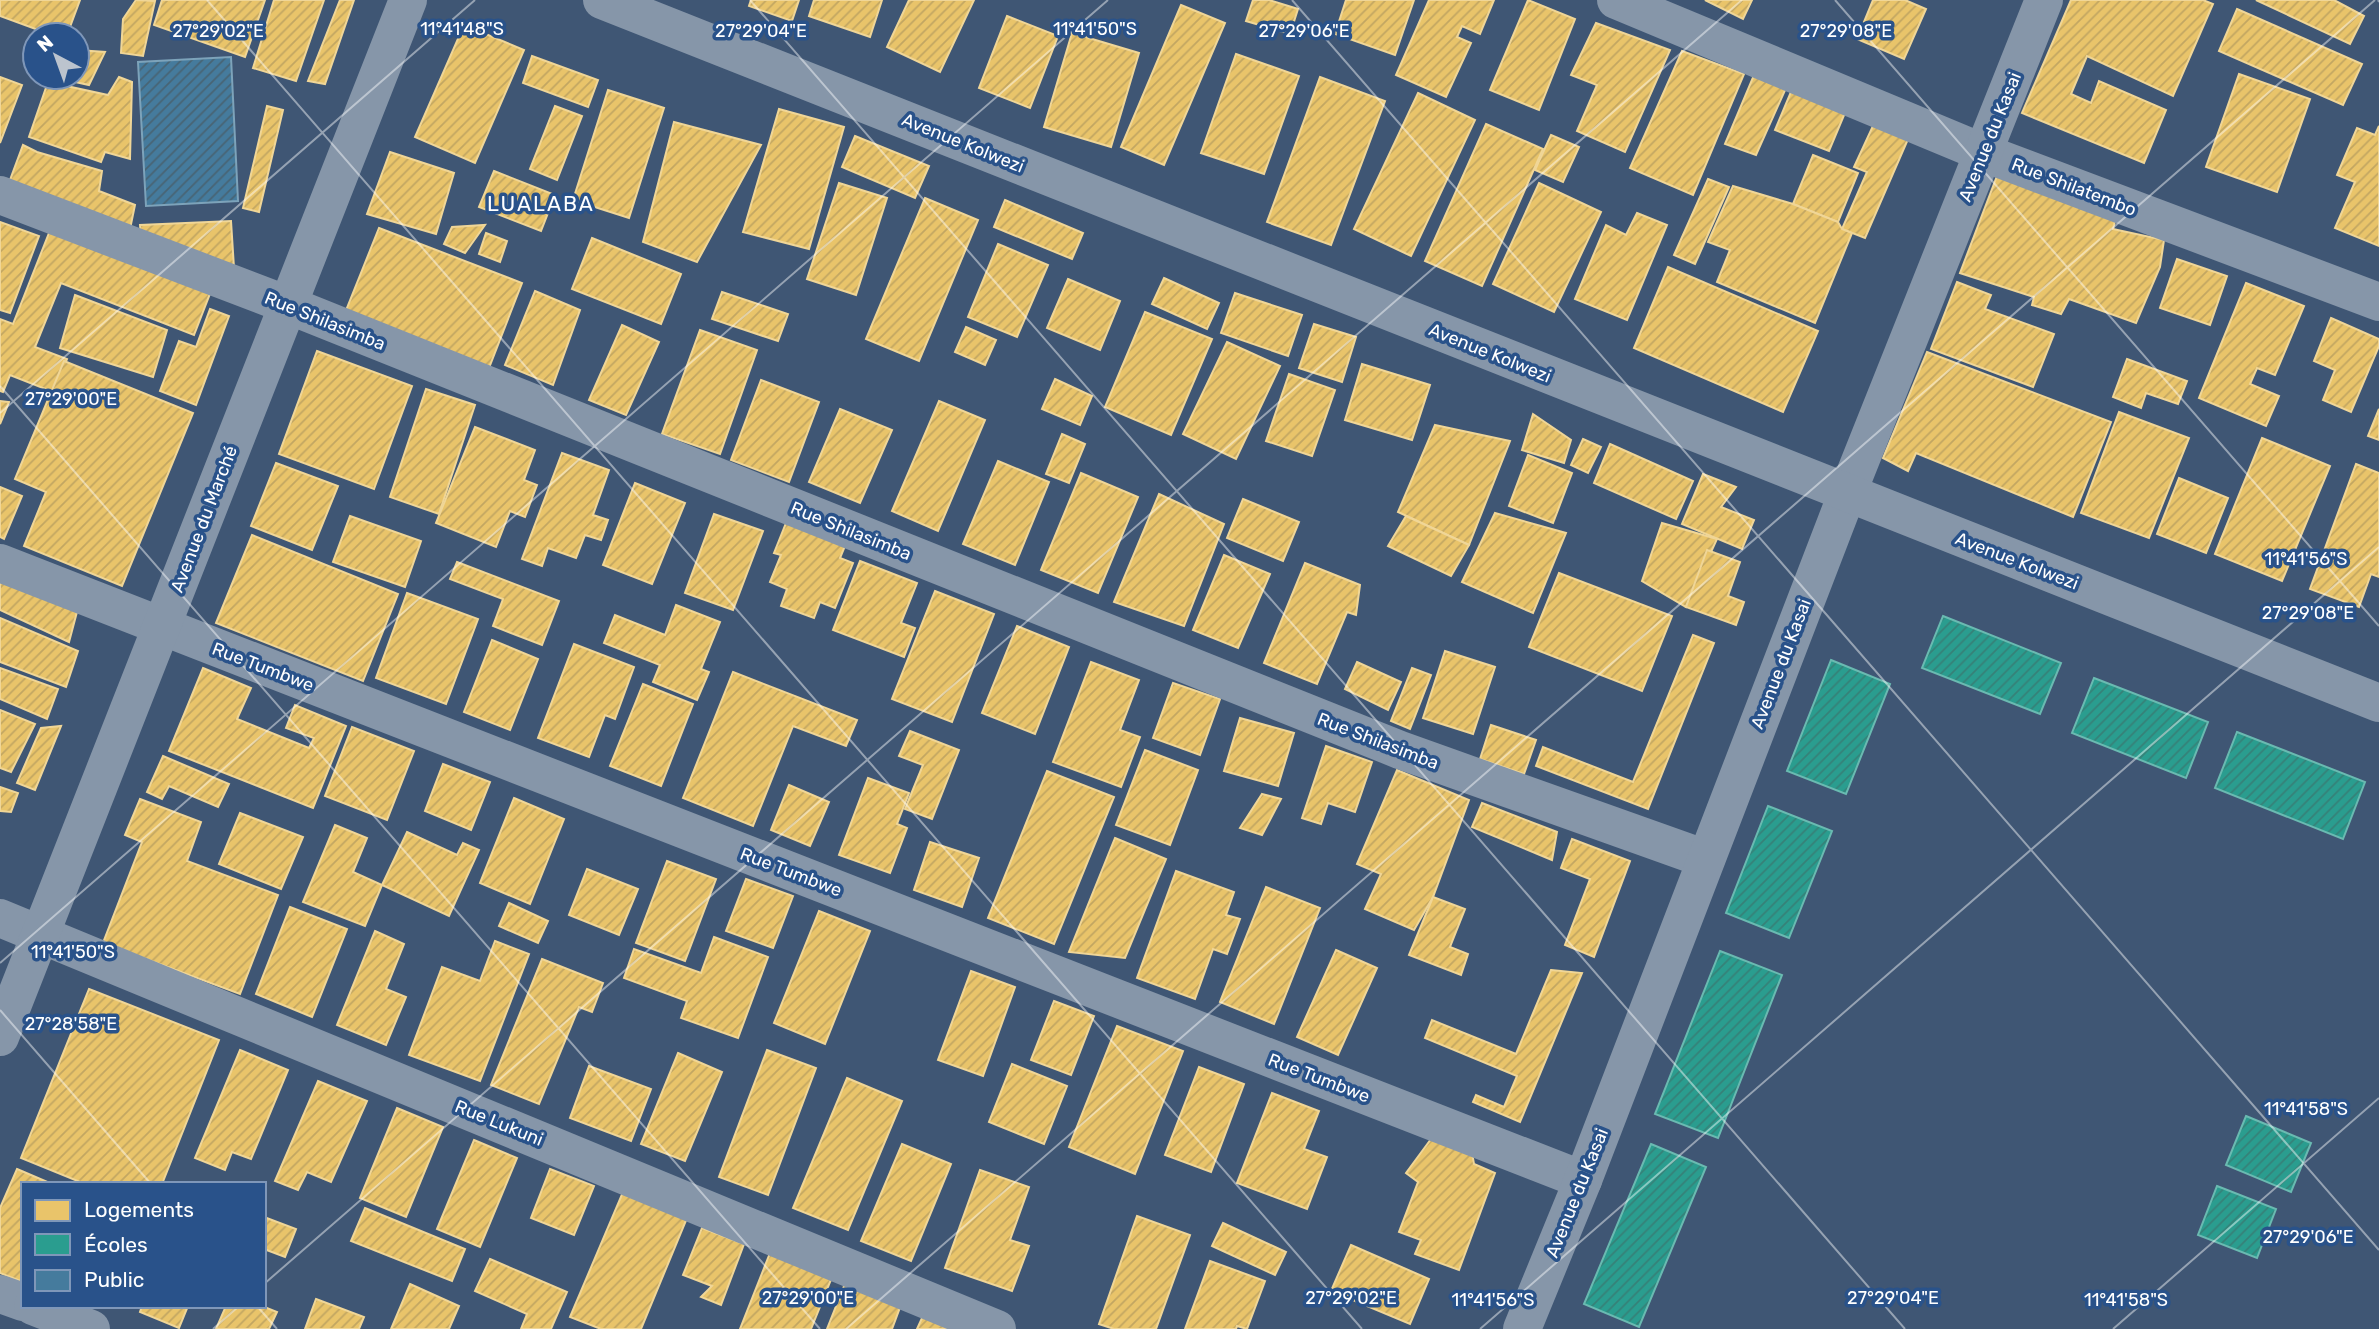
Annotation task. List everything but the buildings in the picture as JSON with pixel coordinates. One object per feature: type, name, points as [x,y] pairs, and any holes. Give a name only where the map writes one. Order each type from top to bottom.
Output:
[{"type":"street","name":"Avenue du Marché","points":[[0,1037],[408,0]]},
{"type":"street","name":"Avenue Kolwezi","points":[[602,0],[2379,704]]},
{"type":"street","name":"Rue Shilatembo","points":[[1616,0],[1984,153],[2379,302]]},
{"type":"street","name":"Avenue du Kasai","points":[[1522,1329],[1583,1180],[1847,494],[2043,0]]},
{"type":"street","name":"Rue Shilasimba","points":[[0,195],[288,306],[1400,750],[1706,859]]},
{"type":"street","name":"Rue Tumbwe","points":[[0,563],[1583,1180]]},
{"type":"street","name":"Rue Lukuni","points":[[0,918],[997,1329]]},
{"type":"street","points":[[0,1294],[21,1301]]},
{"type":"street","points":[[38,1308],[91,1329]]},
{"type":"district","name":"LUALABA","points":[[541,203]]}]
